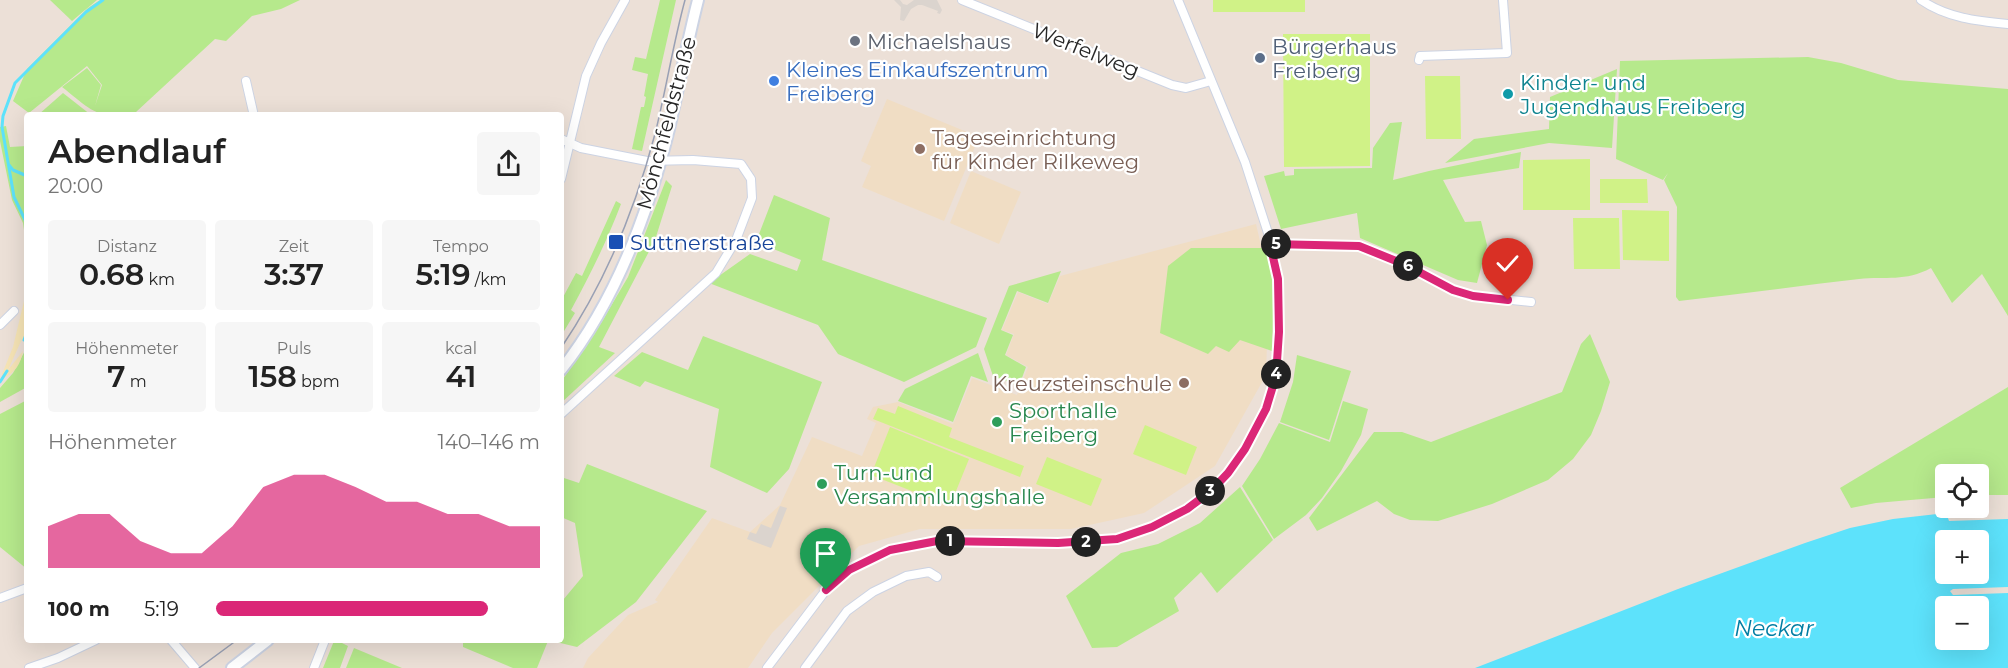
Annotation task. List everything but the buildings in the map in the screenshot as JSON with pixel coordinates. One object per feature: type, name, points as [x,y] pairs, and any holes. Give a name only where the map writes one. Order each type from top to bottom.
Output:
[{"type":"main road","name":"Mönchfeldstraße","points":[[564,366],[595,321],[630,248],[660,162],[698,0]]},
{"type":"main road","points":[[232,668],[264,643]]},
{"type":"street","points":[[564,169],[586,76],[600,43],[625,0]]},
{"type":"street","name":"Werfelweg","points":[[962,0],[1172,86],[1186,88],[1211,81]]},
{"type":"street","points":[[767,668],[826,590],[849,570],[890,550],[937,541],[1058,543],[1117,539],[1152,527],[1187,509],[1211,491],[1228,473],[1245,449],[1266,409],[1276,376],[1279,332],[1278,279],[1268,233],[1245,162],[1178,0]]},
{"type":"street","points":[[1419,60],[1420,56],[1507,53],[1503,0]]},
{"type":"street","points":[[1921,0],[1962,18],[2008,24]]},
{"type":"street","points":[[246,81],[253,112]]},
{"type":"street","points":[[564,141],[571,145],[638,160],[660,162],[693,160],[741,164],[751,179],[752,198],[736,240],[716,273],[564,411]]},
{"type":"street","points":[[1270,244],[1359,246],[1406,265],[1453,290],[1473,296],[1531,302]]},
{"type":"street","points":[[0,325],[14,311]]},
{"type":"street","points":[[805,668],[847,611],[873,592],[906,576],[929,572],[936,577]]},
{"type":"street","points":[[0,598],[24,589]]},
{"type":"street","points":[[29,668],[58,658],[90,643]]},
{"type":"street","points":[[174,643],[195,668]]},
{"type":"street","points":[[314,668],[324,643]]},
{"type":"shaded area","points":[[894,0],[900,0],[907,5],[914,0],[937,0],[942,10],[940,14],[937,13],[938,11],[918,5],[911,9],[904,21],[900,20],[901,7]]},
{"type":"shaded area","name":"Tageseinrichtung für Kinder Rilkeweg","points":[[887,99],[979,137],[944,221],[862,187],[871,166],[861,161]]},
{"type":"shaded area","points":[[971,171],[1021,192],[999,244],[950,223]]},
{"type":"shaded area","points":[[1256,224],[1269,280],[1266,375],[1215,466],[1144,513],[1071,529],[920,529],[859,546],[772,633],[748,668],[583,668],[588,658],[628,615],[658,602],[655,600],[712,518],[750,532],[780,505],[812,437],[862,456],[876,423],[867,419],[873,407],[898,402],[953,424],[972,378],[1017,395],[1028,367],[1006,355],[1014,334],[1002,330],[1018,292],[1048,304],[1060,276]]},
{"type":"shaded area","points":[[780,506],[787,508],[771,548],[747,539],[750,532],[756,534],[761,524],[771,528]]},
{"type":"green space","points":[[50,0],[97,0],[72,21]]},
{"type":"green space","points":[[100,0],[300,0],[281,9],[252,16],[226,41],[215,39],[136,112],[95,112],[62,87],[87,68],[101,85],[95,106],[102,85],[87,66],[28,112],[13,101],[27,69],[88,8]]},
{"type":"green space","points":[[660,0],[676,0],[642,151],[632,149],[641,107],[644,107],[648,74],[632,70],[635,57],[646,59]]},
{"type":"green space","points":[[1213,0],[1305,0],[1305,12],[1213,12]]},
{"type":"green space","points":[[1283,34],[1370,34],[1370,166],[1284,167]]},
{"type":"green space","points":[[1808,57],[1841,63],[1898,80],[2008,89],[2008,316],[1982,274],[1952,303],[1931,268],[1904,277],[1859,279],[1679,301],[1676,297],[1677,207],[1664,180],[1668,173],[1663,180],[1616,159],[1620,61]]},
{"type":"green space","points":[[1617,69],[1612,148],[1549,143],[1445,163],[1474,139],[1549,129],[1550,97]]},
{"type":"green space","points":[[1425,76],[1460,76],[1461,139],[1426,139]]},
{"type":"green space","points":[[63,93],[87,112],[41,112]]},
{"type":"green space","points":[[1402,122],[1393,180],[1521,152],[1519,168],[1443,180],[1465,222],[1481,221],[1487,245],[1477,283],[1458,280],[1360,238],[1357,213],[1281,229],[1264,176],[1284,171],[1285,176],[1294,175],[1294,169],[1372,168],[1373,148],[1390,123]]},
{"type":"green space","points":[[6,126],[10,147],[24,146],[24,230],[12,200],[0,141],[0,127]]},
{"type":"green space","points":[[1590,159],[1590,210],[1523,210],[1523,160]]},
{"type":"green space","points":[[1600,179],[1647,179],[1648,203],[1600,203]]},
{"type":"green space","points":[[666,180],[672,186],[655,240],[599,347],[615,353],[564,400],[564,378],[601,323],[628,277]]},
{"type":"green space","points":[[774,195],[830,218],[822,260],[987,318],[976,347],[904,382],[838,354],[818,325],[709,283],[750,254],[797,271],[801,260],[756,242]]},
{"type":"green space","points":[[616,201],[621,204],[616,218],[571,310],[575,313],[564,331],[564,295],[576,273],[582,276]]},
{"type":"green space","points":[[1622,210],[1669,211],[1669,261],[1623,260]]},
{"type":"green space","points":[[1573,218],[1619,218],[1620,269],[1574,269]]},
{"type":"green space","points":[[1191,248],[1267,248],[1274,280],[1272,351],[1240,340],[1229,352],[1216,346],[1208,354],[1160,333],[1168,266]]},
{"type":"green space","points":[[1061,271],[1048,303],[1017,291],[1001,330],[1013,335],[1005,355],[1026,367],[1019,386],[993,376],[984,349],[1009,286]]},
{"type":"green space","points":[[1590,334],[1610,382],[1591,435],[1573,459],[1548,480],[1492,504],[1438,521],[1410,520],[1394,514],[1377,501],[1317,531],[1309,518],[1374,432],[1402,432],[1431,442],[1562,392],[1581,344]]},
{"type":"green space","points":[[703,336],[822,382],[789,469],[767,493],[710,467],[719,409],[645,381],[640,387],[614,376],[642,352],[688,370]]},
{"type":"green space","points":[[24,353],[24,389],[0,402],[0,388],[13,373]]},
{"type":"green space","points":[[978,353],[988,382],[971,376],[953,422],[898,401],[905,389]]},
{"type":"green space","points":[[1297,355],[1351,371],[1329,440],[1280,422],[1293,382]]},
{"type":"green space","points":[[2008,387],[2008,495],[1989,495],[1989,464],[1935,464],[1935,498],[1876,503],[1851,508],[1840,488]]},
{"type":"green space","points":[[1343,401],[1368,409],[1361,435],[1341,471],[1322,498],[1306,515],[1274,539],[1242,486],[1260,459],[1279,423],[1330,442]]},
{"type":"green space","points":[[24,402],[24,567],[0,547],[0,414]]},
{"type":"green space","points":[[898,406],[952,428],[949,437],[1024,466],[1020,477],[873,419],[878,408],[895,414]]},
{"type":"green space","points":[[1145,425],[1197,447],[1186,475],[1133,454]]},
{"type":"green space","points":[[890,427],[969,459],[950,506],[871,475]]},
{"type":"green space","points":[[1047,457],[1102,479],[1091,506],[1036,484]]},
{"type":"green space","points":[[587,464],[707,511],[636,602],[577,647],[560,643],[564,643],[564,599],[583,576],[575,523],[564,518],[564,478],[579,483]]},
{"type":"green space","points":[[1240,487],[1273,540],[1217,593],[1201,572],[1174,598],[1179,611],[1117,647],[1092,648],[1066,596],[1121,553],[1158,544],[1200,523]]},
{"type":"green space","points":[[333,643],[348,646],[340,668],[323,668]]},
{"type":"green space","points":[[463,643],[547,643],[537,668],[513,668],[463,647]]},
{"type":"green space","points":[[354,648],[402,668],[346,668]]},
{"type":"sand","points":[[24,301],[24,338],[8,370],[23,351],[22,355],[14,371],[3,378],[2,374],[13,347]]},
{"type":"water","name":"Neckar","points":[[1935,514],[1935,518],[1948,518],[1949,521],[2008,519],[2008,587],[1950,591],[1953,595],[2008,593],[2008,668],[1475,668],[1678,589],[1850,528],[1893,519]]},
{"type":"waterway","points":[[24,218],[14,197],[2,127],[3,116],[15,83],[86,12],[103,0]]},
{"type":"waterway","points":[[9,165],[13,170],[24,175]]},
{"type":"waterway","points":[[0,382],[7,371]]},
{"type":"tram line","points":[[564,343],[605,272],[638,190],[655,134],[685,0]]},
{"type":"tram line","points":[[199,668],[233,643]]},
{"type":"place","name":"Michaelshaus","points":[[855,41]]},
{"type":"place","name":"Bürgerhaus Freiberg","points":[[1260,58]]},
{"type":"place","name":"Kleines Einkaufszentrum Freiberg","points":[[774,81]]},
{"type":"place","name":"Kinder- und Jugendhaus Freiberg","points":[[1508,94]]},
{"type":"place","name":"Tageseinrichtung für Kinder Rilkeweg","points":[[920,149]]},
{"type":"place","name":"Suttnerstraße","points":[[616,242]]},
{"type":"place","name":"Kreuzsteinschule","points":[[1184,383]]},
{"type":"place","name":"Sporthalle Freiberg","points":[[997,422]]},
{"type":"place","name":"Turn-und Versammlungshalle","points":[[822,484]]},
{"type":"route","points":[[826,590],[849,570],[890,550],[937,541],[1058,543],[1117,539],[1152,527],[1187,509],[1211,491],[1228,473],[1245,449],[1266,409],[1276,376],[1279,332],[1278,279],[1270,244],[1359,246],[1406,265],[1453,290],[1473,296],[1508,300]]}]
